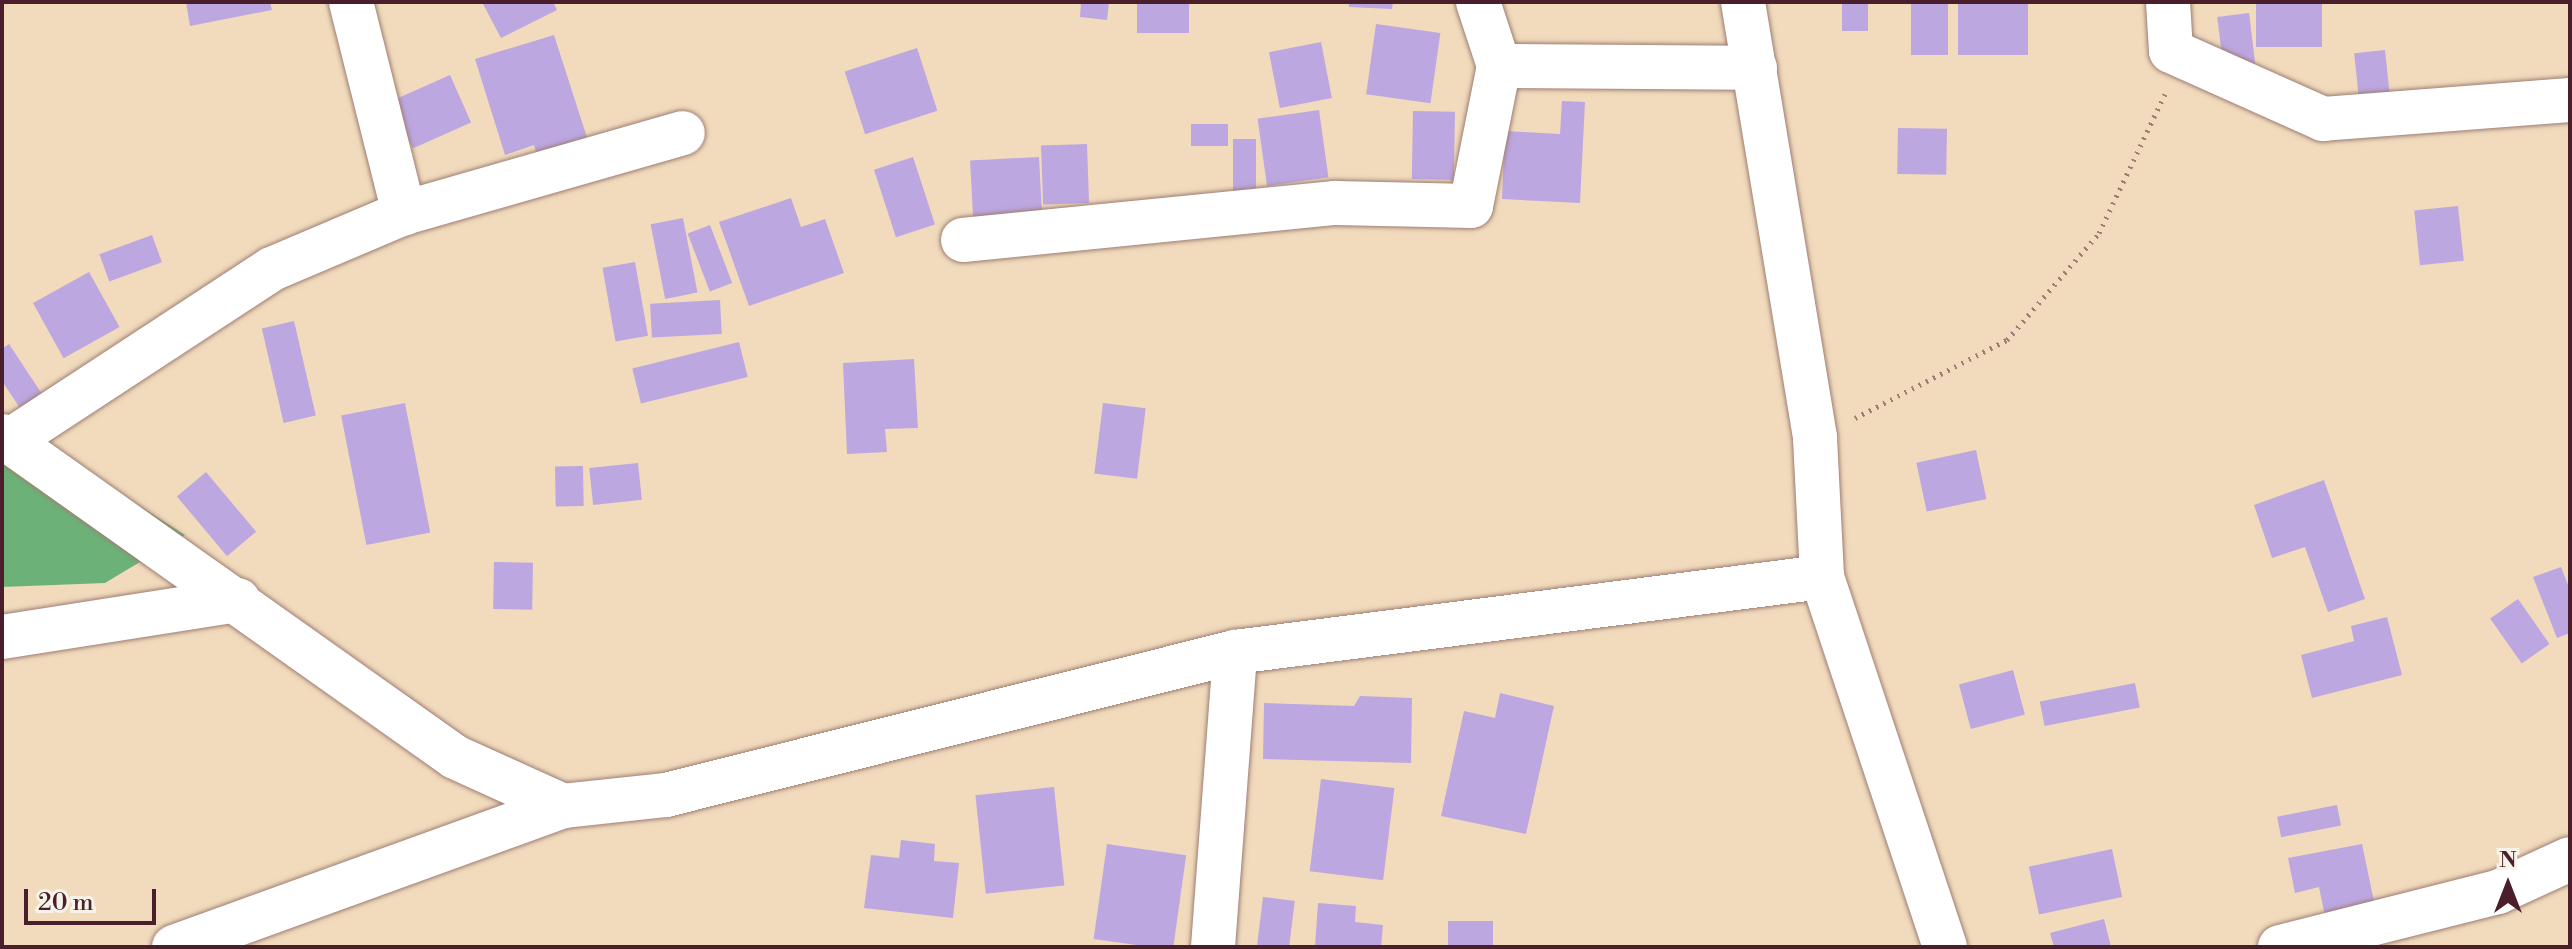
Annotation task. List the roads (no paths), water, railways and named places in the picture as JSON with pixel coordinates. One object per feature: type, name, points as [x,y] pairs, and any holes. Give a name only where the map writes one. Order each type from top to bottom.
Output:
[{"type":"street","points":[[351,2],[404,213]]},
{"type":"street","points":[[963,240],[1335,203],[1471,206],[1499,66],[1478,2]]},
{"type":"street","points":[[1743,2],[1815,438],[1822,577],[1945,947]]},
{"type":"street","points":[[2168,2],[2171,51],[2323,119],[2570,100]]},
{"type":"street","points":[[1499,66],[1755,68]]},
{"type":"street","points":[[563,806],[455,757],[238,600],[5,438],[272,269],[404,213],[683,133]]},
{"type":"street","points":[[174,947],[563,806],[666,795],[1235,652],[1822,577]]},
{"type":"street","points":[[2,637],[238,600]]},
{"type":"street","points":[[1213,947],[1235,652]]},
{"type":"street","points":[[2280,947],[2498,892],[2570,859]]}]
